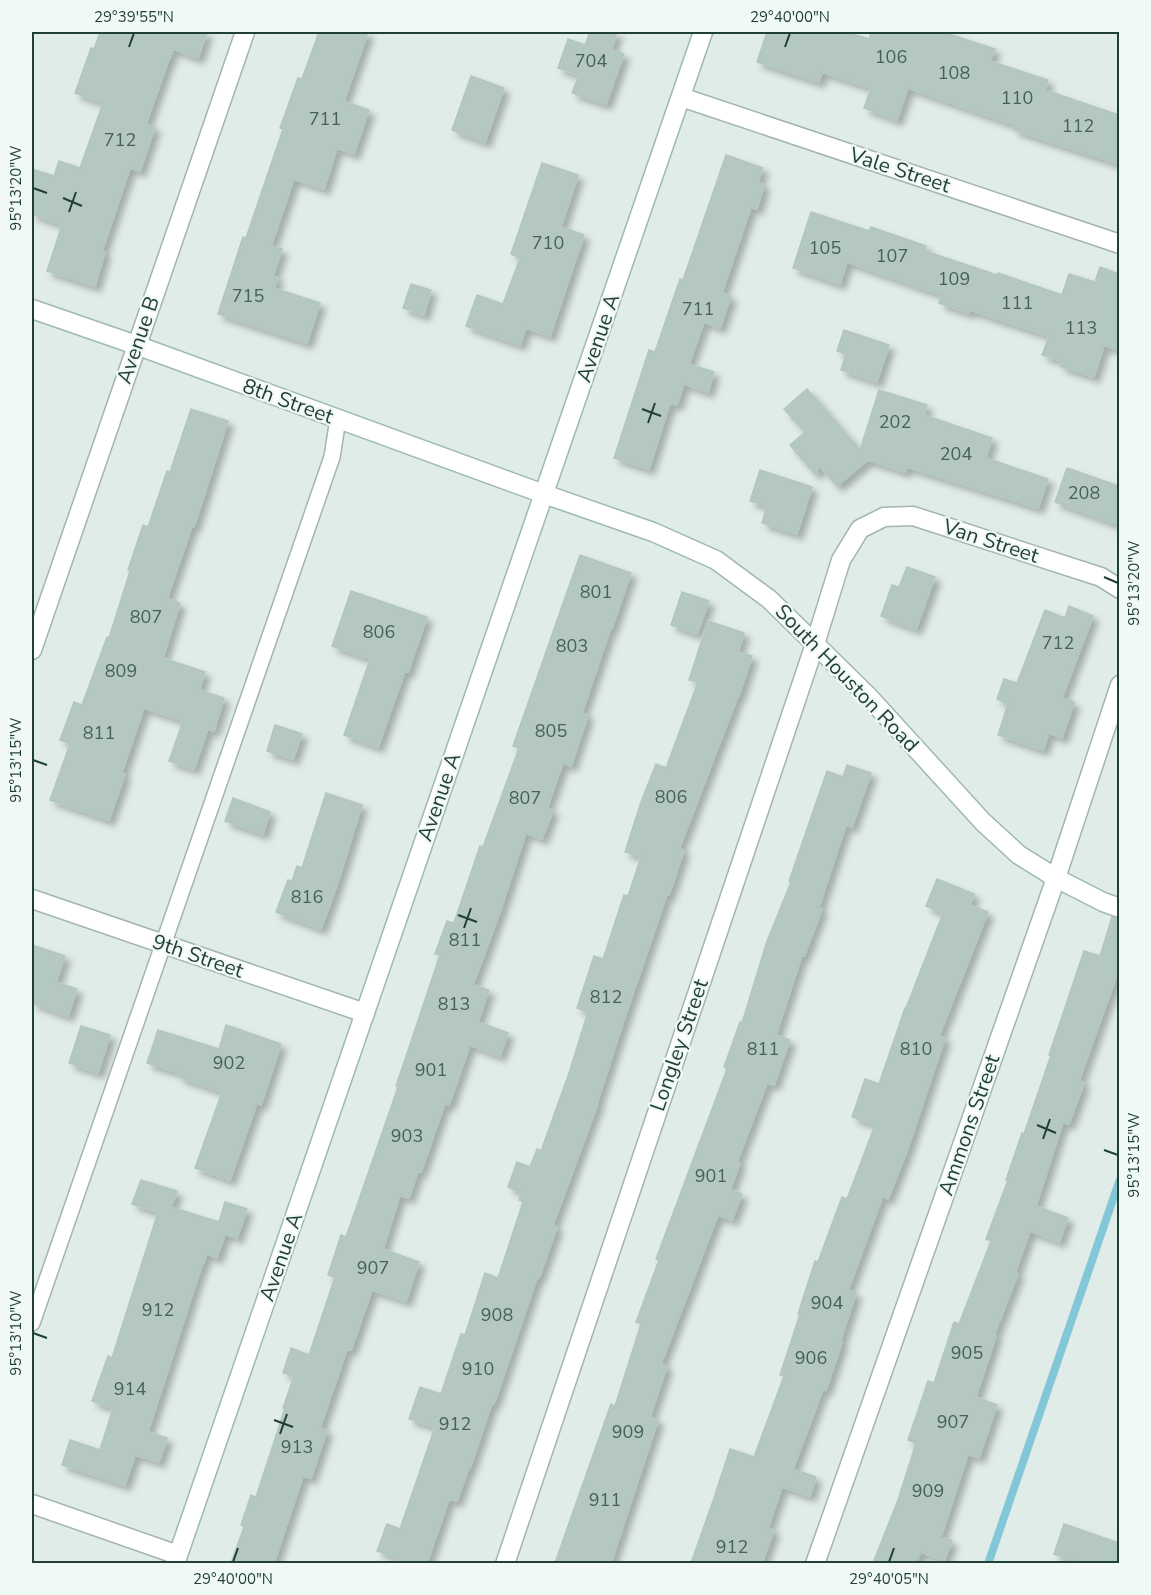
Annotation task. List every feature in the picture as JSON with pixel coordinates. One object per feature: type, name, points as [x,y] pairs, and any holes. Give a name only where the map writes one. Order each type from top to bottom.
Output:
[{"type":"street","name":"Avenue B","points":[[32,650],[244,32]]},
{"type":"street","name":"Avenue A","points":[[176,1559],[703,32]]},
{"type":"street","name":"Vale Street","points":[[681,97],[1119,244]]},
{"type":"street","name":"8th Street","points":[[32,309],[544,494]]},
{"type":"street","name":"South Houston Road","points":[[544,494],[654,532],[716,560],[769,599],[869,697],[983,822],[1019,855],[1056,878],[1119,908]]},
{"type":"street","name":"Van Street","points":[[860,529],[884,517],[913,516],[1101,577],[1119,589]]},
{"type":"street","name":"Longley Street","points":[[505,1563],[841,560],[860,529]]},
{"type":"street","name":"Ammons Street","points":[[815,1563],[1056,878],[1119,685]]},
{"type":"street","name":"9th Street","points":[[32,899],[365,1013]]},
{"type":"street","points":[[32,1504],[176,1559]]},
{"type":"lane","points":[[32,1323],[332,457],[338,419]]},
{"type":"building","points":[[100,32],[207,32],[198,58],[173,49],[146,124],[155,127],[140,171],[130,168],[102,251],[105,252],[95,286],[47,271],[62,225],[32,214],[32,169],[54,176],[59,161],[80,168],[103,103],[75,93],[91,48],[94,49]]},
{"type":"building","points":[[319,32],[368,32],[344,101],[369,110],[354,154],[337,148],[324,189],[294,179],[271,246],[282,249],[273,276],[278,278],[274,288],[320,303],[307,343],[218,314],[243,237],[246,238],[283,129],[280,128],[298,78],[302,79]]},
{"type":"building","points":[[590,32],[617,32],[611,50],[624,54],[606,104],[572,93],[579,75],[558,68],[568,39],[585,45]]},
{"type":"building","points":[[767,32],[846,32],[869,39],[871,32],[943,32],[995,49],[990,61],[1048,80],[1045,90],[1119,115],[1119,164],[1014,130],[1015,125],[908,88],[897,120],[864,108],[871,88],[822,72],[819,82],[757,62]]},
{"type":"building","points":[[471,76],[504,88],[485,142],[452,130]]},
{"type":"building","points":[[726,155],[763,168],[758,182],[764,185],[757,209],[751,207],[722,293],[731,296],[720,328],[704,322],[689,364],[714,372],[708,392],[684,384],[677,405],[670,403],[649,469],[614,458],[649,350],[655,352],[680,279],[683,280]]},
{"type":"building","points":[[542,163],[578,175],[561,227],[584,235],[550,336],[526,328],[520,345],[466,326],[477,295],[503,304],[520,258],[511,254]]},
{"type":"building","points":[[811,212],[869,231],[871,227],[926,246],[925,251],[1062,295],[1069,274],[1095,282],[1100,267],[1119,274],[1119,351],[1104,345],[1094,377],[1060,366],[1062,361],[1042,355],[1049,336],[970,310],[969,313],[939,303],[942,295],[847,262],[840,284],[793,268]]},
{"type":"building","points":[[411,284],[431,290],[424,315],[403,308]]},
{"type":"building","points":[[844,330],[889,345],[877,382],[841,370],[846,354],[837,351]]},
{"type":"building","points":[[807,389],[860,450],[879,390],[927,405],[924,415],[992,438],[986,458],[1048,479],[1038,508],[907,467],[905,472],[868,460],[837,486],[819,465],[816,475],[790,445],[805,432],[784,409]]},
{"type":"building","points":[[191,409],[228,421],[194,527],[192,526],[167,599],[180,603],[163,658],[205,672],[199,690],[224,698],[214,731],[208,729],[194,769],[169,761],[183,721],[144,708],[122,772],[125,774],[109,820],[50,800],[70,744],[60,740],[74,702],[82,705],[107,637],[109,638],[143,525],[148,527],[167,471],[170,472]]},
{"type":"building","points":[[1067,468],[1119,486],[1119,525],[1055,502]]},
{"type":"building","points":[[760,470],[812,487],[797,534],[762,523],[767,506],[750,501]]},
{"type":"building","points":[[580,555],[631,573],[582,713],[588,715],[571,766],[563,763],[547,808],[553,810],[542,839],[526,833],[473,985],[489,990],[478,1022],[508,1033],[500,1056],[470,1045],[449,1105],[445,1103],[421,1172],[418,1171],[409,1198],[400,1195],[383,1249],[419,1262],[406,1301],[372,1290],[351,1350],[347,1349],[320,1428],[327,1430],[311,1478],[303,1476],[274,1563],[231,1563],[244,1527],[241,1525],[251,1495],[256,1497],[294,1376],[283,1373],[291,1348],[309,1355],[335,1277],[328,1275],[341,1235],[346,1237],[398,1087],[396,1086],[440,955],[435,954],[447,921],[454,923],[480,846],[483,847],[519,748],[513,746]]},
{"type":"building","points":[[907,567],[935,577],[916,629],[881,616],[892,585],[899,587]]},
{"type":"building","points":[[351,591],[427,617],[378,747],[344,735],[370,659],[332,646]]},
{"type":"building","points":[[682,592],[709,601],[697,634],[671,625]]},
{"type":"building","points":[[1069,606],[1093,616],[1062,698],[1074,702],[1062,738],[1049,733],[1043,750],[998,735],[1008,704],[997,699],[1004,679],[1017,683],[1045,610],[1065,618]]},
{"type":"building","points":[[708,621],[744,633],[738,652],[752,656],[739,696],[679,849],[684,850],[623,1023],[598,1103],[553,1225],[557,1227],[457,1501],[449,1499],[427,1563],[396,1563],[398,1558],[377,1551],[387,1524],[400,1529],[435,1427],[409,1419],[420,1387],[441,1394],[461,1334],[465,1335],[485,1273],[498,1278],[523,1202],[519,1200],[522,1193],[508,1187],[517,1162],[530,1167],[537,1149],[541,1151],[569,1073],[588,1012],[577,1008],[594,956],[603,959],[624,895],[628,896],[641,857],[625,852],[656,764],[666,768],[698,682],[689,680]]},
{"type":"building","points":[[275,725],[302,734],[293,759],[267,751]]},
{"type":"building","points":[[847,765],[871,773],[852,827],[846,825],[819,907],[822,909],[804,956],[802,955],[776,1035],[790,1040],[774,1085],[767,1083],[737,1162],[740,1163],[730,1190],[742,1194],[732,1220],[718,1215],[661,1364],[667,1366],[650,1417],[658,1420],[611,1563],[555,1563],[611,1404],[615,1406],[641,1324],[636,1322],[659,1260],[656,1259],[727,1069],[724,1067],[740,1022],[742,1023],[767,941],[791,882],[789,881],[827,771],[843,777]]},
{"type":"building","points":[[326,793],[362,805],[321,929],[276,912],[288,880],[292,881],[297,866],[302,868]]},
{"type":"building","points":[[233,798],[270,812],[263,834],[225,821]]},
{"type":"building","points":[[937,879],[974,894],[970,905],[988,912],[939,1036],[945,1038],[907,1151],[888,1199],[883,1196],[848,1290],[856,1293],[840,1342],[842,1342],[826,1390],[823,1389],[793,1469],[816,1477],[810,1496],[782,1487],[768,1528],[774,1530],[762,1563],[691,1563],[730,1449],[754,1457],[784,1376],[780,1375],[815,1261],[818,1262],[842,1197],[847,1199],[875,1125],[852,1117],[865,1079],[879,1084],[905,1008],[943,913],[926,906]]},
{"type":"building","points":[[1112,917],[1119,919],[1119,969],[1079,1081],[1084,1083],[1069,1124],[1063,1122],[1036,1206],[1068,1218],[1059,1242],[1030,1231],[1015,1273],[1018,1274],[994,1335],[996,1336],[976,1397],[997,1405],[979,1458],[968,1454],[941,1537],[952,1541],[944,1561],[921,1552],[916,1563],[873,1563],[898,1500],[916,1443],[908,1440],[928,1381],[934,1383],[954,1322],[959,1324],[991,1241],[986,1239],[1051,1055],[1049,1055],[1084,951],[1100,956]]},
{"type":"building","points":[[32,945],[65,956],[56,982],[77,989],[68,1016],[32,1003]]},
{"type":"building","points":[[226,1025],[281,1044],[261,1105],[257,1103],[230,1180],[195,1168],[222,1092],[179,1077],[180,1073],[147,1063],[158,1030],[219,1049]]},
{"type":"building","points":[[81,1026],[110,1035],[98,1073],[69,1063]]},
{"type":"building","points":[[141,1180],[177,1191],[171,1207],[219,1222],[225,1202],[247,1209],[237,1238],[225,1234],[217,1258],[207,1254],[199,1274],[148,1432],[167,1438],[159,1462],[135,1455],[125,1485],[62,1465],[70,1440],[100,1450],[113,1408],[92,1401],[108,1356],[112,1358],[158,1212],[132,1204]]},
{"type":"building","points":[[1064,1524],[1119,1543],[1119,1563],[1080,1563],[1054,1554]]},
{"type":"waterway","points":[[988,1564],[1120,1179]]}]
